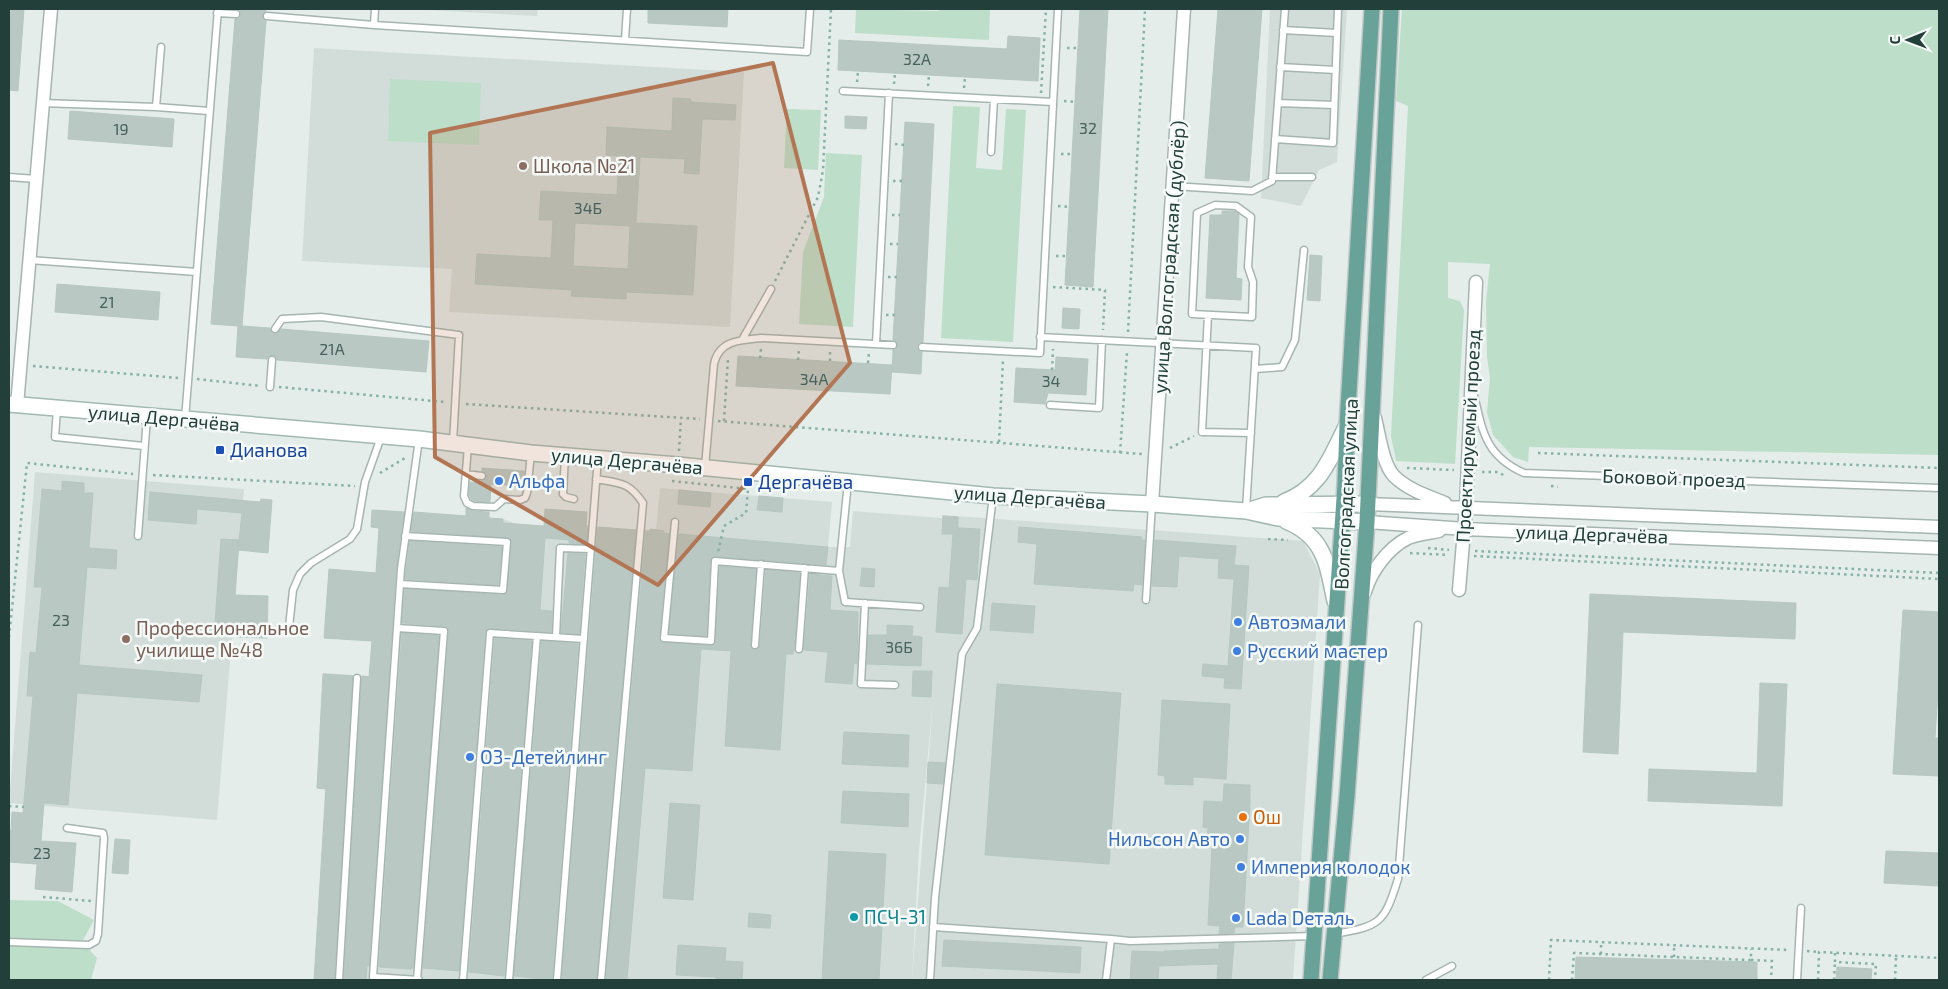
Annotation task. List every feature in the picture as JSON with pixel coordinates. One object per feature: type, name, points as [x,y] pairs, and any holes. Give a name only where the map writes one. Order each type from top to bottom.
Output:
[{"type":"main road","name":"Волгоградская улица","points":[[1311,980],[1344,504],[1372,9]]},
{"type":"main road","name":"Волгоградская улица","points":[[1330,980],[1347,796],[1367,522],[1391,9]]},
{"type":"street","points":[[13,405],[22,365],[29,260],[51,9]]},
{"type":"street","name":"улица Волгоградская (дублёр)","points":[[1152,504],[1164,343],[1184,9]]},
{"type":"street","name":"Проектируемый проезд","points":[[1459,590],[1463,553],[1459,528],[1466,507],[1476,282]]},
{"type":"street","name":"улица Дергачёва","points":[[13,405],[381,436],[531,453],[993,496],[1246,511],[1278,511],[1344,504],[1368,504],[1939,527]]},
{"type":"street","points":[[1372,405],[1384,457],[1393,475],[1415,490],[1452,506]]},
{"type":"street","points":[[1337,607],[1328,567],[1318,544],[1311,535],[1278,511],[1316,481],[1347,425]]},
{"type":"street","name":"улица Дергачёва","points":[[1278,511],[1342,521],[1459,528],[1939,548]]},
{"type":"street","points":[[1359,614],[1367,585],[1373,572],[1396,546],[1410,538],[1459,528]]},
{"type":"lane","points":[[374,25],[375,9]]},
{"type":"lane","points":[[625,40],[627,9]]},
{"type":"lane","points":[[267,16],[374,25],[807,52],[810,9]]},
{"type":"lane","points":[[922,347],[1040,353],[1058,9]]},
{"type":"lane","points":[[1173,186],[1252,191],[1272,181],[1285,9]]},
{"type":"lane","points":[[1275,139],[1333,143],[1338,9]]},
{"type":"lane","points":[[185,420],[218,11],[236,14]]},
{"type":"lane","points":[[1283,30],[1337,33]]},
{"type":"lane","points":[[156,107],[161,46]]},
{"type":"lane","points":[[1280,66],[1336,70]]},
{"type":"lane","points":[[843,91],[1053,102]]},
{"type":"lane","points":[[876,344],[889,94]]},
{"type":"lane","points":[[991,152],[994,99]]},
{"type":"lane","points":[[42,102],[209,111]]},
{"type":"lane","points":[[1278,103],[1334,105]]},
{"type":"lane","points":[[9,176],[36,179]]},
{"type":"lane","points":[[1272,176],[1312,177]]},
{"type":"lane","points":[[1215,205],[1236,206],[1251,217],[1248,267],[1253,282],[1252,317],[1208,315],[1192,314],[1197,213],[1215,205]]},
{"type":"lane","points":[[1255,369],[1282,367],[1295,340],[1304,250]]},
{"type":"lane","points":[[29,260],[197,272]]},
{"type":"lane","points":[[742,340],[771,290]]},
{"type":"lane","points":[[1208,315],[1202,432],[1251,433]]},
{"type":"lane","points":[[275,329],[282,319],[321,317],[458,335],[452,443]]},
{"type":"lane","points":[[1040,337],[1256,348],[1246,511]]},
{"type":"lane","points":[[705,468],[716,355],[721,348],[742,340],[761,338],[893,345]]},
{"type":"lane","points":[[1050,405],[1099,408],[1102,340]]},
{"type":"lane","points":[[270,387],[272,360]]},
{"type":"lane","name":"Боковой проезд","points":[[1471,378],[1480,422],[1494,452],[1513,468],[1524,473],[1939,488]]},
{"type":"lane","points":[[57,409],[55,437],[144,446]]},
{"type":"lane","points":[[138,536],[147,417]]},
{"type":"lane","points":[[289,627],[293,590],[300,574],[311,562],[350,540],[357,529],[365,482],[381,436]]},
{"type":"lane","points":[[397,628],[444,631],[418,980],[373,977],[400,584],[419,440]]},
{"type":"lane","points":[[468,445],[465,500],[473,506],[492,508],[504,499],[523,500],[527,496],[531,453]]},
{"type":"lane","points":[[565,455],[563,494],[568,498],[574,499]]},
{"type":"lane","points":[[557,980],[598,458]]},
{"type":"lane","points":[[466,474],[482,476]]},
{"type":"lane","points":[[596,479],[624,484],[634,490],[643,503],[601,980]]},
{"type":"lane","points":[[848,482],[839,571],[845,602],[920,607]]},
{"type":"lane","points":[[930,980],[933,927],[962,654],[978,628],[993,496]]},
{"type":"lane","points":[[1146,600],[1152,504]]},
{"type":"lane","points":[[674,522],[664,638],[711,641],[715,561],[839,571]]},
{"type":"lane","points":[[400,584],[503,590],[507,542],[406,536]]},
{"type":"lane","points":[[556,637],[560,548],[591,549]]},
{"type":"lane","points":[[755,645],[761,564]]},
{"type":"lane","points":[[799,649],[805,568]]},
{"type":"lane","points":[[865,603],[861,684],[895,685]]},
{"type":"lane","points":[[1333,934],[1358,930],[1376,923],[1389,906],[1398,879],[1418,625]]},
{"type":"lane","points":[[463,980],[490,633],[584,639]]},
{"type":"lane","points":[[509,980],[537,636]]},
{"type":"lane","points":[[339,980],[357,678]]},
{"type":"lane","points":[[9,942],[89,945],[96,942],[103,833],[66,828]]},
{"type":"lane","points":[[1797,980],[1802,908]]},
{"type":"lane","points":[[933,927],[1130,941],[1314,936]]},
{"type":"lane","points":[[1106,980],[1111,940]]},
{"type":"lane","points":[[1426,980],[1452,966]]},
{"type":"path","points":[[771,290],[818,197],[823,170],[831,9]]},
{"type":"path","points":[[1041,102],[1041,59],[1046,9]]},
{"type":"path","points":[[1120,452],[1145,9]]},
{"type":"path","points":[[1063,48],[1078,48]]},
{"type":"path","points":[[1060,101],[1075,102]]},
{"type":"path","points":[[1057,154],[1072,154]]},
{"type":"path","points":[[1055,206],[1069,207]]},
{"type":"path","points":[[1052,256],[1067,256]]},
{"type":"path","points":[[1050,287],[1105,290],[1102,340]]},
{"type":"path","points":[[724,421],[729,344]]},
{"type":"path","points":[[999,443],[1004,351]]},
{"type":"path","points":[[1052,362],[1052,370]]},
{"type":"path","points":[[22,365],[188,378],[455,403],[724,421],[1156,455],[1202,432]]},
{"type":"path","points":[[678,451],[681,418]]},
{"type":"path","points":[[1538,453],[1939,468]]},
{"type":"path","points":[[1427,548],[1463,553],[1939,579]]},
{"type":"path","points":[[1410,553],[1463,553],[1939,573]]},
{"type":"path","points":[[9,806],[24,808]]},
{"type":"path","points":[[43,898],[100,902]]},
{"type":"path","points":[[1549,980],[1551,940],[1939,958]]},
{"type":"path","points":[[1601,954],[1602,942]]},
{"type":"path","points":[[1674,945],[1674,957]]},
{"type":"path","points":[[1751,949],[1751,960]]},
{"type":"path","points":[[1818,980],[1819,952]]},
{"type":"path","points":[[1834,980],[1835,952]]},
{"type":"path","points":[[1572,980],[1574,953],[1772,961],[1771,980]]},
{"type":"path","points":[[1895,980],[1896,956]]},
{"type":"path","points":[[1835,962],[1876,964],[1875,980]]},
{"type":"highlighted area","points":[[773,63],[850,363],[658,585],[435,457],[430,133]]},
{"type":"shaded area","points":[[410,9],[538,9],[537,16]]},
{"type":"shaded area","points":[[1270,9],[1347,9],[1337,162],[1319,170],[1301,206],[1261,198]]},
{"type":"shaded area","name":"Школа №21","points":[[314,48],[744,72],[730,327],[449,312],[452,269],[302,261]]},
{"type":"shaded area","name":"Профессиональное училище №48","points":[[35,472],[244,489],[217,820],[9,803]]},
{"type":"shaded area","points":[[660,488],[832,502],[828,547],[850,547],[853,511],[942,518],[942,515],[1303,541],[1320,574],[1293,980],[912,980],[314,980],[325,789],[317,789],[323,673],[369,676],[372,641],[329,569],[376,573],[381,510],[503,519],[517,524],[585,529],[656,530]],"holes":[[[933,701],[912,980],[919,850]]]},
{"type":"green space","points":[[856,9],[939,11],[940,9],[990,9],[989,40],[855,33]]},
{"type":"green space","points":[[1402,9],[1939,9],[1939,455],[1529,447],[1528,462],[1513,457],[1493,435],[1487,412],[1490,378],[1487,357],[1486,302],[1490,264],[1448,262],[1448,298],[1460,301],[1464,310],[1455,464],[1396,461],[1391,436],[1408,106],[1396,101]]},
{"type":"green space","points":[[390,79],[481,83],[479,145],[388,141]]},
{"type":"green space","points":[[953,106],[980,107],[976,168],[1002,170],[1006,109],[1026,110],[1013,342],[941,338]]},
{"type":"green space","points":[[787,109],[821,110],[818,170],[784,168]]},
{"type":"green space","points":[[826,153],[862,155],[853,327],[799,324],[803,252],[824,197]]},
{"type":"green space","points":[[9,900],[58,901],[94,920],[82,942],[97,958],[91,980],[9,980]]},
{"type":"building","points":[[9,9],[24,9],[18,91],[9,90]]},
{"type":"building","points":[[236,9],[267,9],[262,16],[266,21],[242,326],[270,328],[272,333],[275,334],[281,329],[429,341],[426,372],[277,360],[273,355],[267,359],[236,357],[238,326],[211,324],[235,19],[241,15],[240,11]]},
{"type":"building","points":[[648,9],[728,9],[727,27],[648,23]]},
{"type":"building","points":[[1080,9],[1108,9],[1093,287],[1065,285]]},
{"type":"building","points":[[1218,9],[1262,9],[1249,181],[1205,178]]},
{"type":"building","points":[[1008,36],[1040,38],[1038,81],[838,70],[839,40],[1007,49]]},
{"type":"building","points":[[673,98],[691,99],[691,102],[736,105],[735,120],[702,119],[699,174],[684,173],[685,159],[640,157],[636,223],[697,226],[693,295],[626,292],[626,299],[571,296],[572,290],[475,284],[477,254],[551,258],[553,220],[539,220],[541,191],[617,195],[619,156],[606,155],[607,127],[672,131]],"holes":[[[575,223],[630,226],[628,269],[573,266]]]},
{"type":"building","points":[[70,111],[174,119],[172,147],[68,139]]},
{"type":"building","points":[[845,116],[867,117],[866,129],[845,128]]},
{"type":"building","points":[[905,122],[934,124],[923,342],[917,346],[918,350],[922,352],[921,374],[892,372],[893,350],[898,346],[897,342],[893,340]]},
{"type":"building","points":[[1222,211],[1235,211],[1239,214],[1236,278],[1242,279],[1241,300],[1206,298],[1210,215],[1222,215]]},
{"type":"building","points":[[1310,255],[1322,256],[1320,301],[1307,300]]},
{"type":"building","points":[[57,284],[160,292],[158,320],[55,312]]},
{"type":"building","points":[[1063,308],[1080,309],[1079,329],[1062,328]]},
{"type":"building","points":[[738,356],[892,365],[890,394],[736,386]]},
{"type":"building","points":[[1056,357],[1088,359],[1086,395],[1048,393],[1045,404],[1014,402],[1016,368],[1055,370]]},
{"type":"building","points":[[482,468],[524,471],[523,486],[491,484],[490,502],[474,501],[469,495],[470,482],[481,483],[481,481],[486,479],[487,475],[482,471]]},
{"type":"building","points":[[62,481],[84,483],[84,493],[93,493],[89,548],[117,550],[116,569],[87,567],[79,665],[202,675],[199,702],[77,693],[68,805],[44,803],[41,841],[76,843],[72,892],[35,889],[37,864],[9,862],[9,831],[11,831],[12,812],[23,813],[33,696],[27,696],[30,652],[36,653],[42,587],[34,587],[42,489],[62,491]]},
{"type":"building","points":[[679,490],[711,493],[710,507],[678,504]]},
{"type":"building","points":[[150,492],[260,502],[261,499],[272,500],[268,553],[238,550],[242,513],[197,509],[196,524],[148,520]]},
{"type":"building","points":[[759,496],[783,498],[782,512],[757,510]]},
{"type":"building","points":[[466,508],[473,511],[489,512],[489,518],[503,519],[503,523],[544,526],[545,509],[587,512],[586,526],[588,526],[586,544],[545,538],[540,610],[552,611],[551,632],[490,628],[485,632],[459,971],[423,968],[449,631],[444,626],[402,623],[405,589],[503,595],[507,592],[512,542],[509,538],[411,531],[414,512],[466,516]]},
{"type":"building","points":[[372,510],[404,512],[396,569],[369,966],[367,966],[366,980],[344,980],[362,676],[369,677],[372,641],[324,638],[329,569],[376,573],[379,528],[371,527]]},
{"type":"building","points":[[943,516],[958,517],[958,528],[980,529],[977,580],[966,579],[962,634],[936,632],[939,587],[949,588],[953,534],[942,534]]},
{"type":"building","points":[[598,527],[636,530],[596,980],[562,980]]},
{"type":"building","points":[[1019,527],[1142,537],[1141,540],[1145,540],[1142,585],[1134,584],[1133,591],[1034,584],[1037,544],[1018,542]]},
{"type":"building","points":[[650,529],[664,531],[664,533],[669,534],[659,638],[661,642],[711,646],[715,644],[720,566],[756,569],[750,645],[754,650],[758,649],[760,645],[766,570],[800,573],[794,649],[793,654],[786,654],[780,750],[725,746],[731,651],[701,649],[692,771],[645,768],[627,980],[606,980],[646,531],[650,531]]},
{"type":"building","points":[[679,534],[828,547],[826,565],[713,556],[710,561],[706,636],[669,633]]},
{"type":"building","points":[[221,539],[239,540],[235,595],[268,596],[267,638],[236,637],[237,624],[215,623]]},
{"type":"building","points":[[1155,540],[1236,546],[1234,565],[1249,566],[1241,689],[1224,688],[1225,678],[1202,676],[1203,664],[1228,666],[1234,579],[1218,578],[1219,559],[1179,556],[1177,587],[1152,586]]},
{"type":"building","points":[[410,541],[502,547],[498,585],[405,579]]},
{"type":"building","points":[[568,553],[585,554],[579,634],[561,633]]},
{"type":"building","points":[[862,568],[875,569],[874,587],[860,586]]},
{"type":"building","points":[[810,574],[832,576],[830,610],[858,612],[857,664],[854,663],[852,684],[825,682],[828,652],[804,650]]},
{"type":"building","points":[[1590,594],[1796,603],[1795,639],[1623,632],[1618,754],[1583,752]]},
{"type":"building","points":[[992,603],[1035,606],[1033,633],[990,630]]},
{"type":"building","points":[[1903,610],[1939,612],[1939,675],[1935,738],[1939,738],[1939,776],[1893,774]]},
{"type":"building","points":[[887,625],[913,626],[912,636],[922,637],[921,666],[867,664],[868,635],[887,635]]},
{"type":"building","points":[[402,633],[439,636],[413,968],[411,969],[379,967]]},
{"type":"building","points":[[495,638],[532,641],[504,976],[469,972]]},
{"type":"building","points":[[542,641],[578,644],[552,980],[514,976]]},
{"type":"building","points":[[913,671],[932,671],[931,697],[912,696]]},
{"type":"building","points":[[323,674],[353,676],[334,980],[314,980],[326,789],[317,788]]},
{"type":"building","points":[[1760,683],[1787,684],[1782,806],[1648,801],[1649,769],[1757,773]]},
{"type":"building","points":[[997,684],[1121,693],[1109,864],[985,855]]},
{"type":"building","points":[[1162,700],[1230,704],[1226,779],[1193,777],[1193,785],[1165,784],[1165,776],[1158,775]]},
{"type":"building","points":[[844,732],[909,735],[908,767],[842,764]]},
{"type":"building","points":[[928,762],[945,763],[943,784],[927,783]]},
{"type":"building","points":[[1224,784],[1250,785],[1250,803],[1243,927],[1235,927],[1234,933],[1219,934],[1220,926],[1208,925],[1212,846],[1206,846],[1208,828],[1203,827],[1204,801],[1223,802]]},
{"type":"building","points":[[843,791],[909,794],[908,827],[841,823]]},
{"type":"building","points":[[670,803],[700,805],[693,900],[663,898]]},
{"type":"building","points":[[115,839],[130,840],[128,874],[112,873]]},
{"type":"building","name":"ПСЧ-31","points":[[829,851],[886,854],[879,980],[822,980]]},
{"type":"building","points":[[1886,851],[1939,853],[1939,886],[1884,883]]},
{"type":"building","points":[[749,913],[771,915],[770,928],[748,927]]},
{"type":"building","points":[[944,940],[1081,947],[1080,973],[942,966]]},
{"type":"building","points":[[1234,943],[1231,980],[1217,980],[1218,964],[1159,966],[1158,980],[1130,980],[1132,951],[1164,952],[1219,949],[1219,944]]},
{"type":"building","points":[[678,945],[726,948],[725,961],[743,962],[742,980],[716,980],[716,977],[676,975]]},
{"type":"building","points":[[1576,957],[1757,962],[1757,980],[1575,980]]},
{"type":"building","points":[[1837,967],[1872,969],[1871,980],[1836,980]]},
{"type":"place","name":"Школа №21","points":[[523,166]]},
{"type":"place","name":"Дианова","points":[[220,450]]},
{"type":"place","name":"Альфа","points":[[499,481]]},
{"type":"place","name":"Дергачёва","points":[[748,482]]},
{"type":"place","name":"Автоэмали","points":[[1238,622]]},
{"type":"place","name":"Профессиональное училище №48","points":[[126,639]]},
{"type":"place","name":"Русский мастер","points":[[1237,651]]},
{"type":"place","name":"О3-Детейлинг","points":[[470,757]]},
{"type":"place","name":"Ош","points":[[1243,817]]},
{"type":"place","name":"Нильсон Авто","points":[[1240,839]]},
{"type":"place","name":"Империя колодок","points":[[1241,867]]},
{"type":"place","name":"ПСЧ-31","points":[[854,917]]},
{"type":"place","name":"Lada Dеталь","points":[[1236,918]]}]
